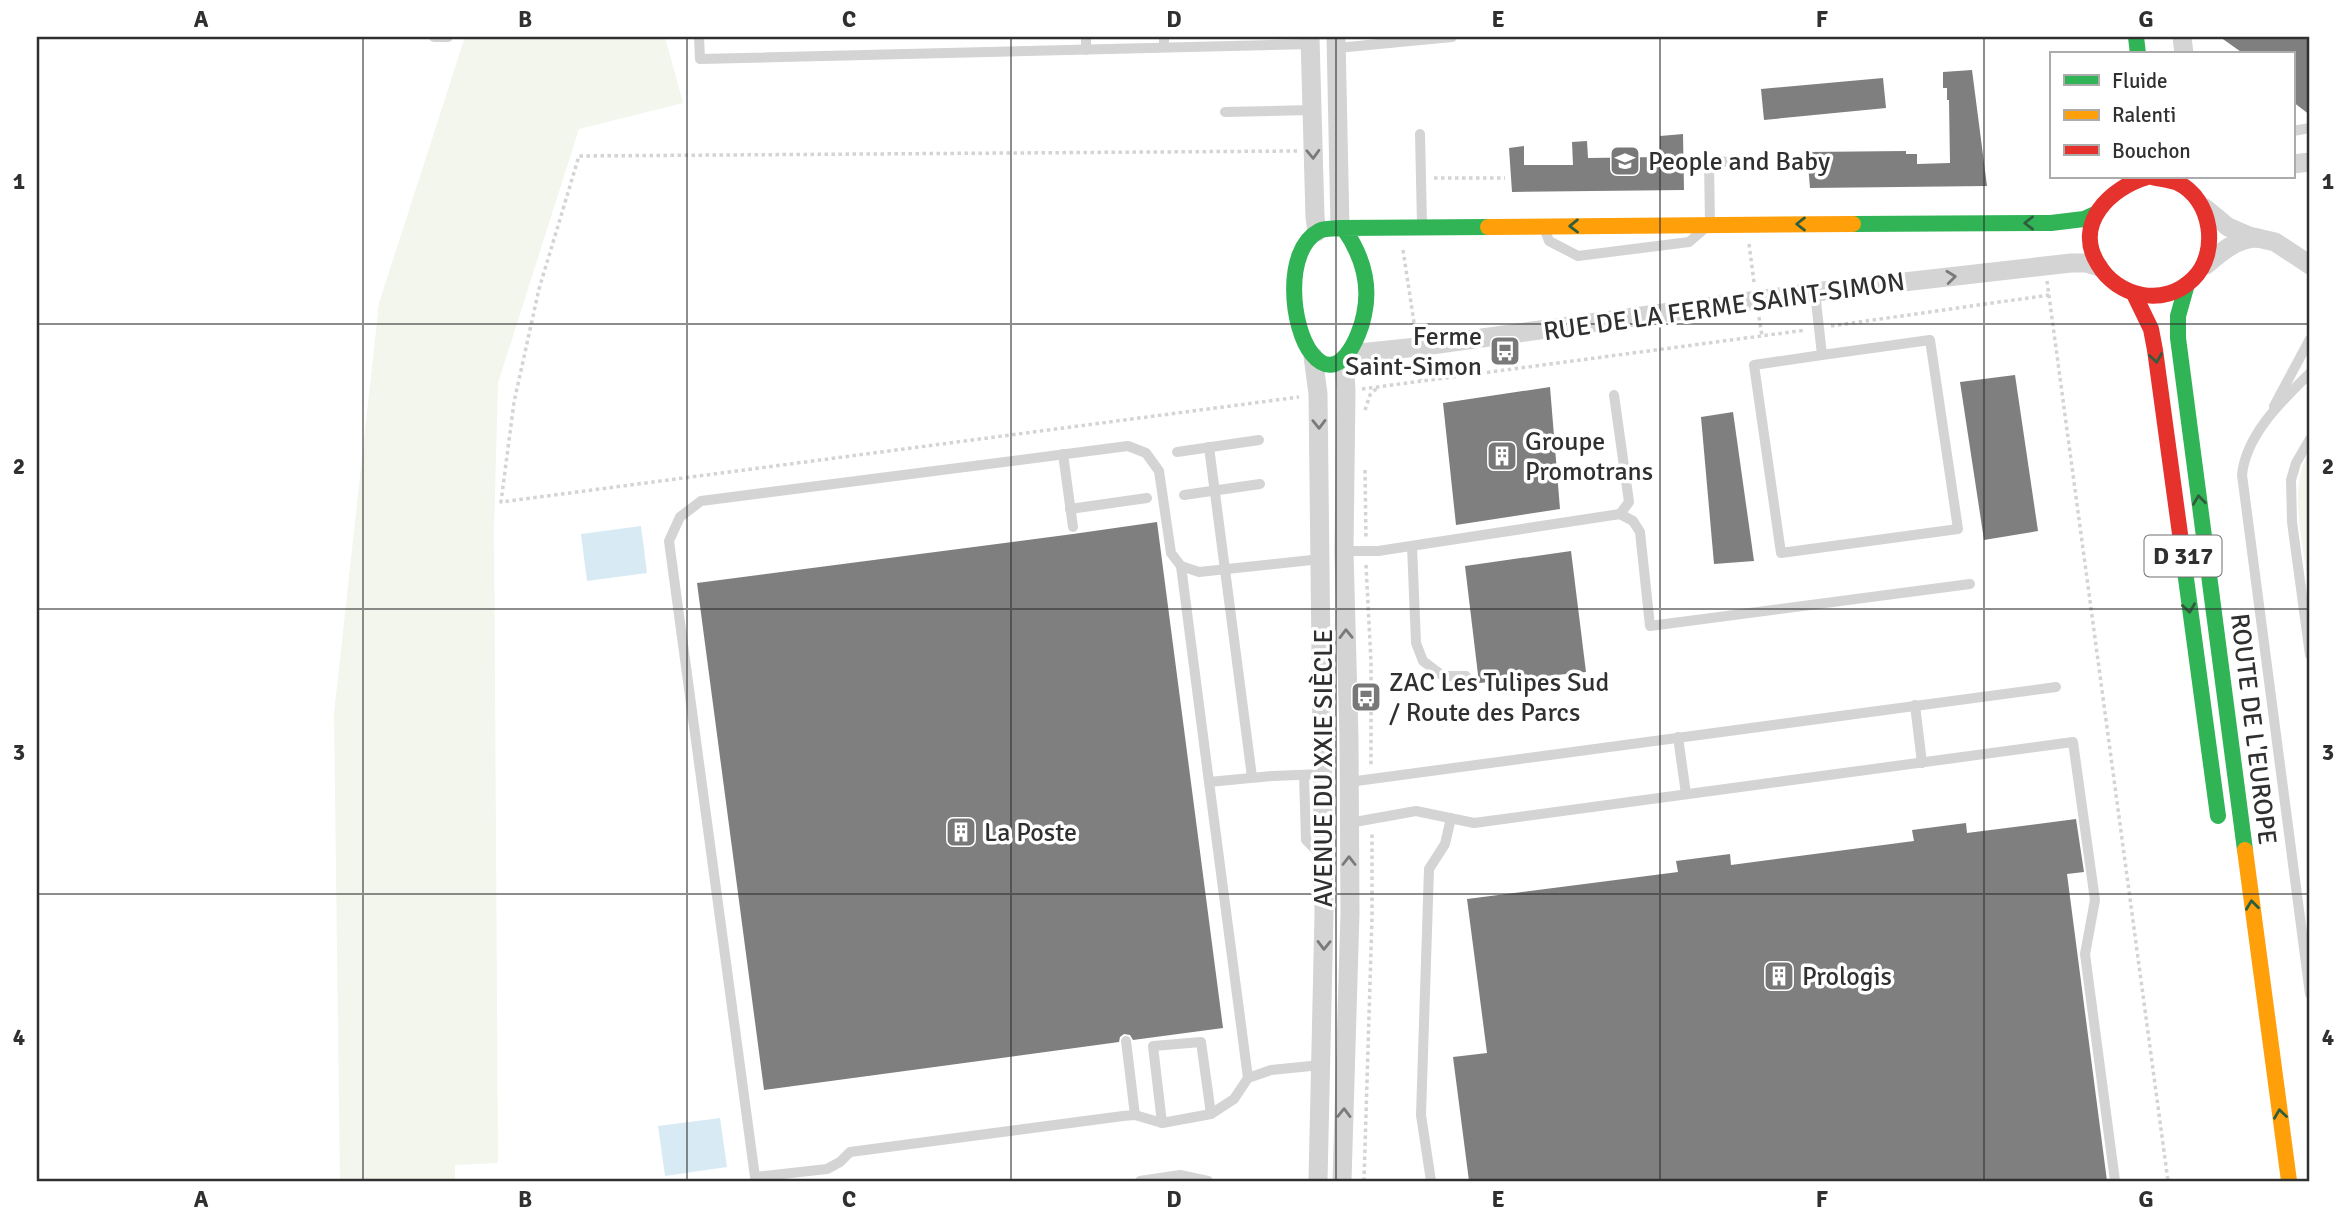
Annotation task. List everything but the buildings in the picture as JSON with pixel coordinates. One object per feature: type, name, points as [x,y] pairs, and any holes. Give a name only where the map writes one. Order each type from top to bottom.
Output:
[{"type":"main road","points":[[2145,178],[2117,183],[2095,214],[2091,234],[2099,267],[2115,285],[2144,296],[2163,295],[2187,284],[2201,269],[2207,257],[2211,236],[2204,208],[2189,190],[2175,180]]},
{"type":"main road","points":[[1342,228],[1357,247],[1367,294],[1362,326],[1347,356],[1336,364],[1324,363],[1313,356],[1303,336],[1296,313],[1294,284],[1298,259],[1308,240],[1321,230],[1342,228],[1710,224],[2051,223],[2084,219],[2095,214]]},
{"type":"main road","name":"ROUTE DE L'EUROPE","points":[[2187,284],[2178,316],[2178,338],[2289,1181]]},
{"type":"main road","name":"ROUTE DE L'EUROPE","points":[[2134,294],[2151,329],[2155,349],[2221,835]]},
{"type":"street","points":[[1310,40],[1317,232]]},
{"type":"street","points":[[1336,43],[1342,228]]},
{"type":"street","points":[[2204,208],[2228,226],[2249,236],[2283,246],[2310,265]]},
{"type":"street","points":[[2201,269],[2228,247],[2250,238],[2263,238]]},
{"type":"street","name":"RUE DE LA FERME SAINT-SIMON","points":[[1347,356],[1815,292],[2045,266],[2086,263],[2099,267]]},
{"type":"street","name":"AVENUE DU XXIE SIÈCLE","points":[[1313,356],[1318,394],[1321,559],[1313,774],[1324,858],[1318,1181]]},
{"type":"street","name":"AVENUE DU XXIE SIÈCLE","points":[[1342,1181],[1350,913],[1344,551],[1347,356]]},
{"type":"lane","points":[[434,37],[448,37]]},
{"type":"lane","points":[[699,37],[700,59],[1086,50],[1164,42],[1267,45],[1310,40]]},
{"type":"lane","points":[[1086,37],[1086,50]]},
{"type":"lane","points":[[1249,37],[1267,45]]},
{"type":"lane","points":[[1336,43],[1452,37]]},
{"type":"lane","points":[[1225,112],[1311,110]]},
{"type":"lane","points":[[1420,134],[1423,228]]},
{"type":"lane","points":[[1544,226],[1549,241],[1578,256],[1689,242],[1710,224],[1709,161],[1737,162]]},
{"type":"lane","points":[[1815,292],[1822,355]]},
{"type":"lane","points":[[2310,339],[2246,454],[2242,482],[2310,993]]},
{"type":"lane","points":[[1930,340],[1958,529],[1781,553],[1754,365],[1822,355],[1930,340]]},
{"type":"lane","points":[[2261,427],[2310,373]]},
{"type":"lane","points":[[1614,395],[1629,502],[1620,514]]},
{"type":"lane","points":[[2310,439],[2296,463],[2291,480],[2292,522],[2310,655]]},
{"type":"lane","points":[[1177,452],[1259,440]]},
{"type":"lane","points":[[1248,1078],[1181,566],[1171,553],[1158,471],[1146,453],[1128,446],[701,501],[680,517],[669,541],[755,1177],[827,1169],[850,1152],[1135,1115],[1162,1122],[1211,1114],[1234,1099],[1248,1078],[1271,1070],[1321,1065]]},
{"type":"lane","points":[[1209,447],[1252,778]]},
{"type":"lane","points":[[1063,454],[1073,527]]},
{"type":"lane","points":[[1184,495],[1260,484]]},
{"type":"lane","points":[[1070,509],[1147,498]]},
{"type":"lane","points":[[1344,551],[1378,551],[1620,514],[1633,521],[1640,532],[1650,626],[1970,584]]},
{"type":"lane","points":[[1412,546],[1416,643],[1423,661],[1443,676],[1466,676]]},
{"type":"lane","points":[[1181,566],[1199,572],[1321,559]]},
{"type":"lane","points":[[1349,782],[2056,687]]},
{"type":"lane","points":[[1915,705],[1922,763]]},
{"type":"lane","points":[[1678,737],[1686,794]]},
{"type":"lane","points":[[1349,823],[1416,811],[1474,823],[2073,742],[2095,900],[2085,954],[2115,1181]]},
{"type":"lane","points":[[1209,782],[1313,774]]},
{"type":"lane","points":[[1431,1181],[1421,1115],[1429,869],[1445,844],[1451,818]]},
{"type":"lane","points":[[1126,1041],[1135,1115]]},
{"type":"lane","points":[[1162,1122],[1153,1046],[1201,1042],[1211,1114]]},
{"type":"lane","points":[[1140,1181],[1180,1175],[1208,1181]]},
{"type":"path","points":[[1312,151],[579,156],[539,289],[514,402],[501,502],[1318,394]]},
{"type":"path","points":[[1421,178],[1505,178]]},
{"type":"path","points":[[1400,229],[1421,380]]},
{"type":"path","points":[[2045,266],[2168,1181]]},
{"type":"path","points":[[1346,391],[2049,295]]},
{"type":"shaded area","points":[[465,37],[665,37],[683,103],[579,129],[498,383],[494,528],[498,1163],[455,1165],[455,1181],[340,1181],[334,714],[379,303]]},
{"type":"shaded area","points":[[2310,451],[2310,594],[2298,501],[2303,466]]},
{"type":"shaded area","points":[[641,526],[647,573],[587,581],[581,534]]},
{"type":"shaded area","points":[[720,1118],[727,1167],[665,1176],[658,1126]]},
{"type":"traffic: fast","points":[[2136,37],[2138,52]]},
{"type":"traffic: fast","points":[[1853,224],[2051,223],[2084,219],[2095,214]]},
{"type":"traffic: fast","points":[[1344,229],[1360,259],[1366,303],[1362,324],[1353,345],[1347,355],[1331,365],[1322,363],[1312,354],[1305,342],[1295,309],[1295,271],[1308,241],[1319,231],[1340,228],[1488,227]]},
{"type":"traffic: fast","points":[[2187,284],[2178,316],[2178,338],[2245,850]]},
{"type":"traffic: fast","points":[[2183,556],[2218,816]]},
{"type":"traffic: slow","points":[[1488,227],[1853,224]]},
{"type":"traffic: slow","points":[[2245,850],[2289,1181]]},
{"type":"traffic: jam","points":[[2144,178],[2120,190],[2099,210],[2090,235],[2091,249],[2106,275],[2117,284],[2129,291],[2155,296],[2169,294],[2193,279],[2202,268],[2209,241],[2205,214],[2190,191],[2178,183],[2157,178]]},
{"type":"traffic: jam","points":[[2134,294],[2151,329],[2155,350],[2183,556]]},
{"type":"place","name":"People and Baby","points":[[1625,161]]},
{"type":"place","name":"Ferme Saint-Simon","points":[[1505,351]]},
{"type":"place","name":"Groupe Promotrans","points":[[1502,456]]},
{"type":"place","name":"ZAC Les Tulipes Sud / Route des Parcs","points":[[1366,697]]},
{"type":"place","name":"La Poste","points":[[961,832]]},
{"type":"place","name":"Prologis","points":[[1779,976]]}]
